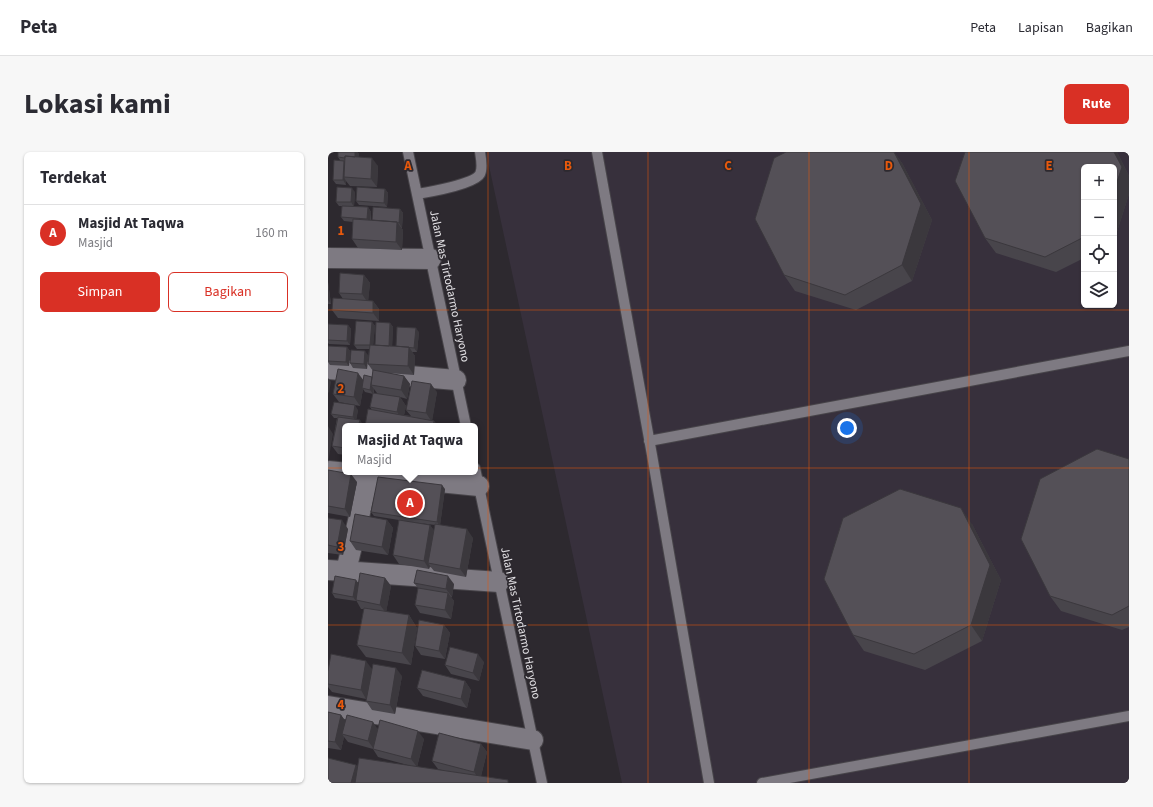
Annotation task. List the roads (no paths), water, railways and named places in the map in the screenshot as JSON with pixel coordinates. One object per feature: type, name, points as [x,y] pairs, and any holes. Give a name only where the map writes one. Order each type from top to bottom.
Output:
[{"type":"street","points":[[328,258],[431,259]]},
{"type":"street","points":[[328,369],[456,380]]},
{"type":"street","points":[[328,471],[342,472]]},
{"type":"street","points":[[477,477],[369,475],[337,570],[500,582]]},
{"type":"street","points":[[328,706],[533,740]]},
{"type":"lane","name":"Jalan Mas Tirtodarmo Haryono","points":[[408,152],[465,423]]},
{"type":"lane","points":[[596,152],[649,441],[709,783]]},
{"type":"lane","points":[[417,194],[437,191],[474,180],[480,174],[481,157]]},
{"type":"lane","points":[[649,441],[1129,351]]},
{"type":"lane","name":"Jalan Mas Tirtodarmo Haryono","points":[[477,477],[542,783]]},
{"type":"lane","points":[[762,783],[1129,716]]},
{"type":"place","name":"Masjid At Taqwa","points":[[410,503]]}]
